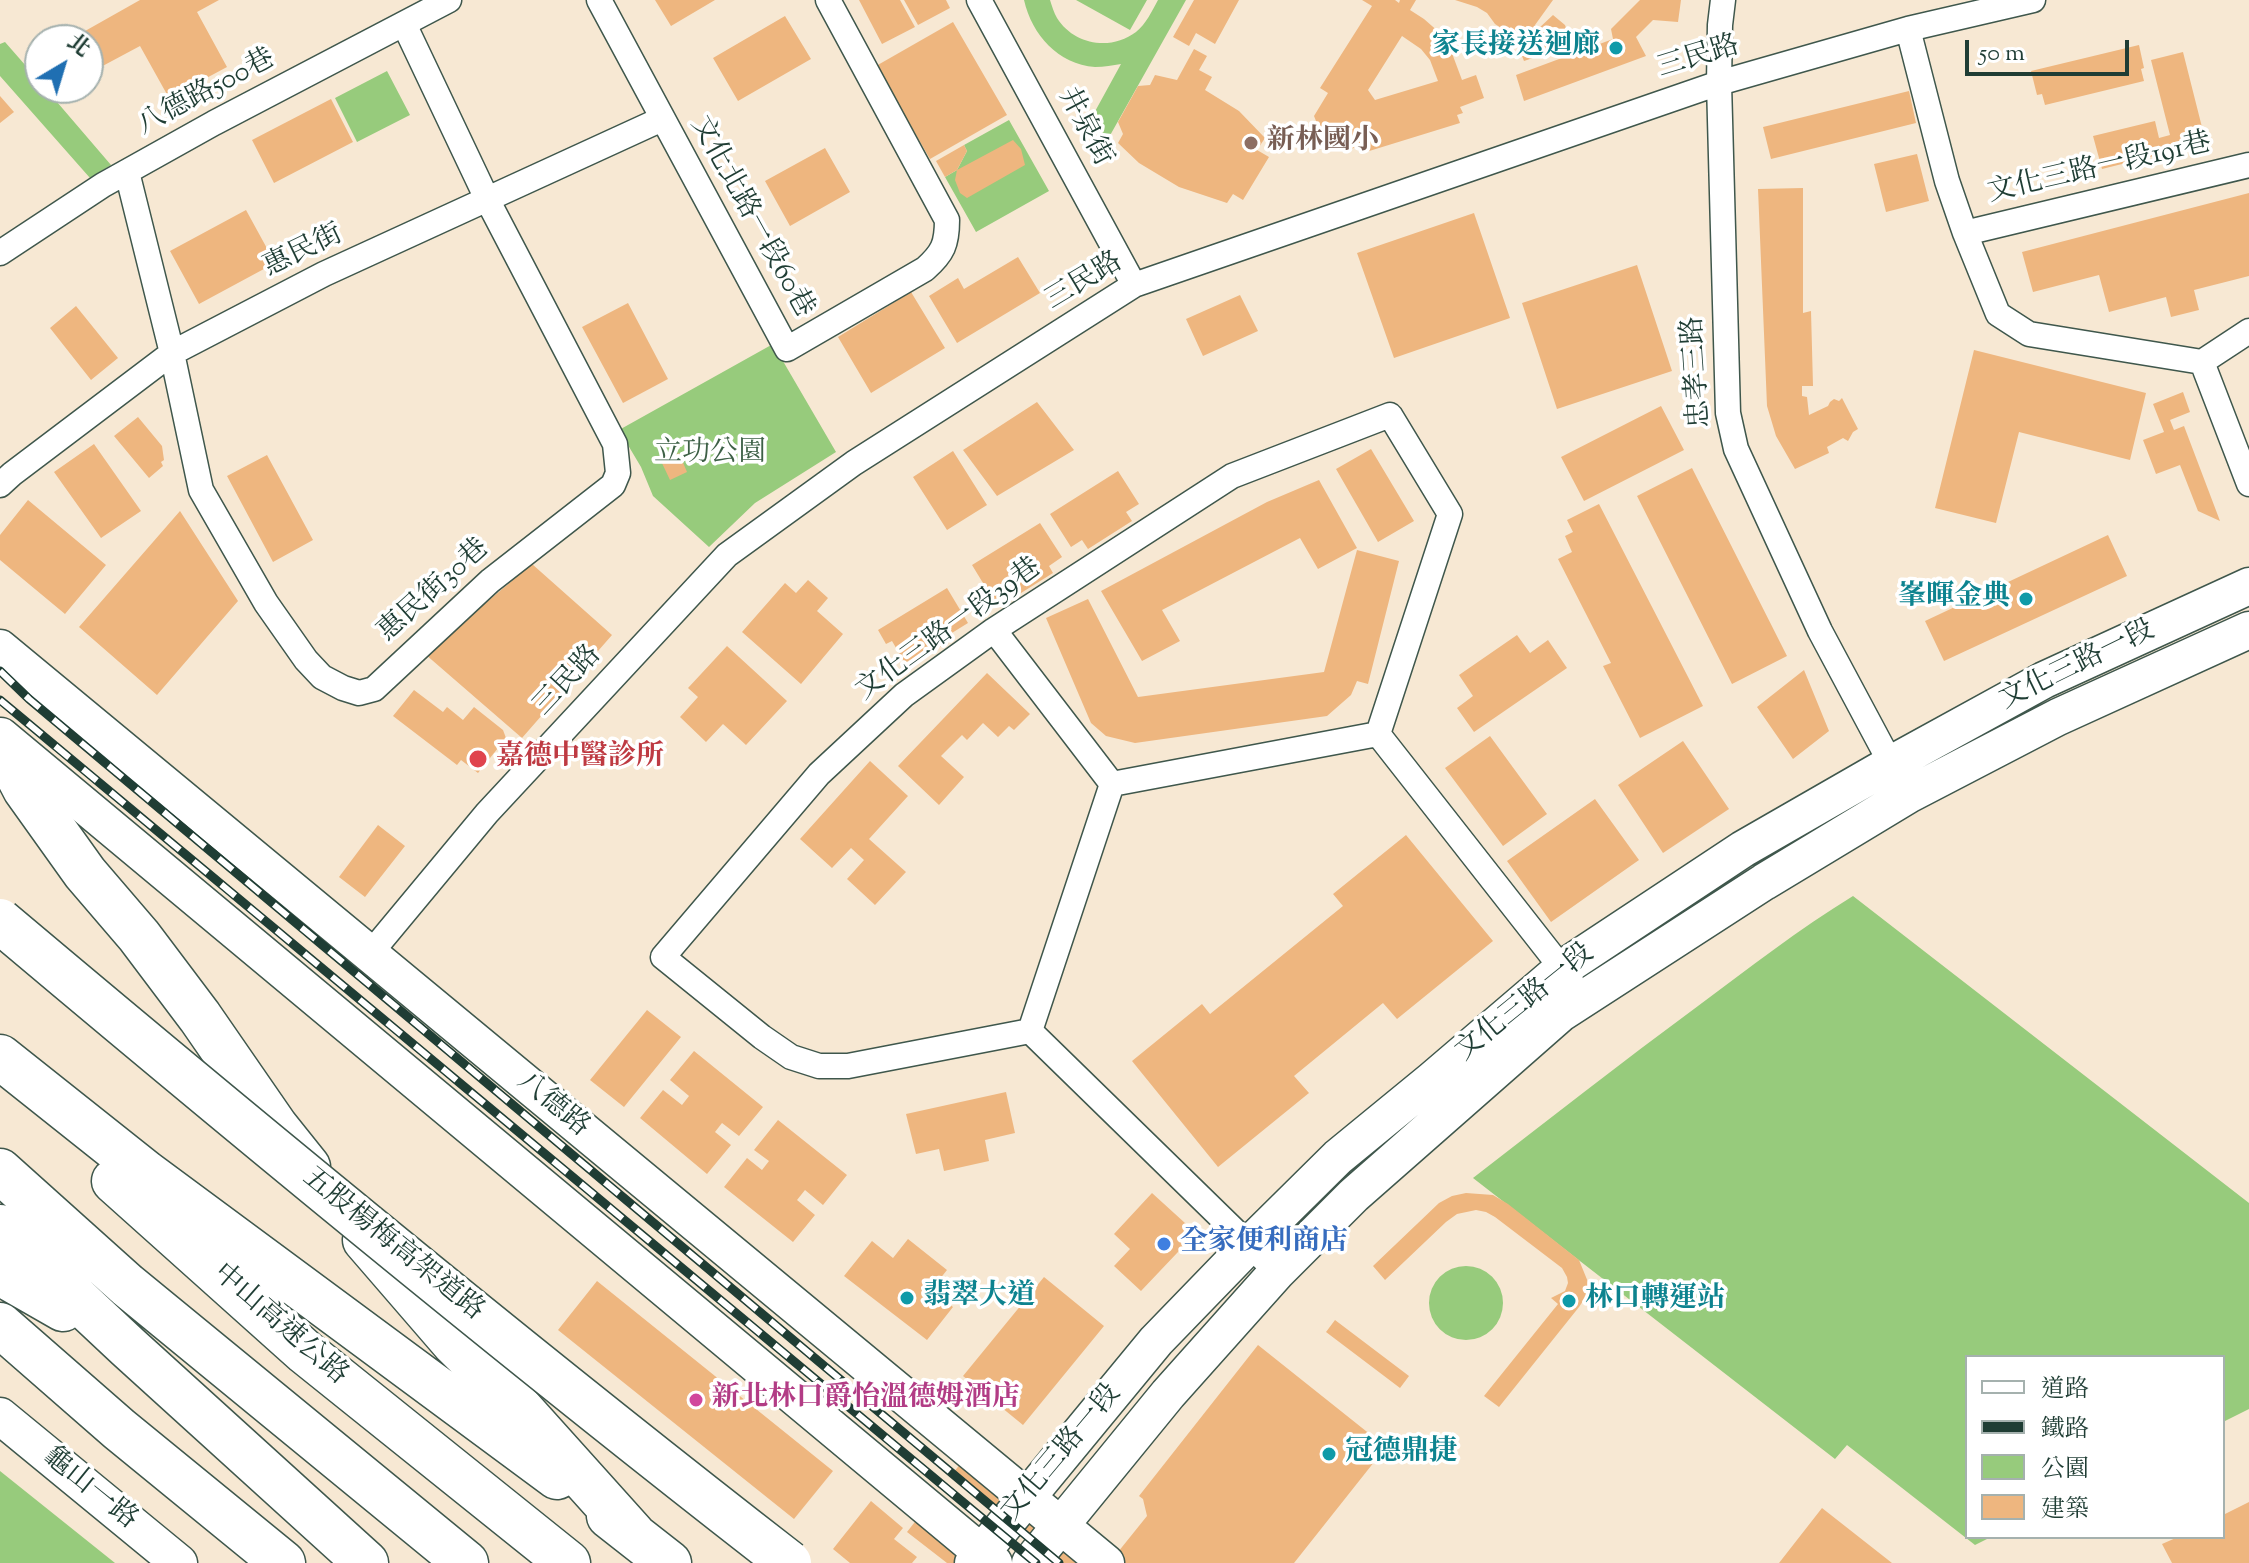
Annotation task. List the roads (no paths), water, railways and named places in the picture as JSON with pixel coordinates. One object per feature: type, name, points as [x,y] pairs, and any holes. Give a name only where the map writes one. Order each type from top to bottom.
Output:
[{"type":"highway","points":[[0,738],[25,789],[85,873],[157,959],[276,1127],[362,1236],[454,1343],[518,1406],[633,1534]]},
{"type":"highway","name":"五股楊梅高架道路","points":[[0,921],[231,1115],[636,1444],[789,1563]]},
{"type":"highway","points":[[0,1057],[146,1173],[669,1563]]},
{"type":"highway","name":"中山高速公路","points":[[0,1078],[305,1352],[568,1563]]},
{"type":"highway","points":[[0,1171],[127,1285],[466,1563]]},
{"type":"highway","points":[[0,1227],[366,1563]]},
{"type":"highway","points":[[0,1273],[128,1347]]},
{"type":"highway","points":[[0,1325],[119,1429],[283,1563]]},
{"type":"street","name":"八德路500巷","points":[[0,253],[103,185],[449,0]]},
{"type":"street","name":"文化北路一段60巷","points":[[599,0],[787,349],[925,269],[937,258],[947,241],[947,220],[828,0]]},
{"type":"street","name":"井泉街","points":[[979,0],[1134,285]]},
{"type":"street","name":"忠孝三路","points":[[1723,0],[1719,83],[1728,413],[1736,449],[1820,631],[1908,795]]},
{"type":"street","name":"三民路","points":[[369,955],[487,813],[727,555],[854,463],[1134,285],[1719,83],[1908,29],[2033,0]]},
{"type":"street","name":"惠民街30巷","points":[[127,172],[172,353],[201,490],[266,603],[306,660],[322,677],[359,693],[374,689],[490,581],[613,485],[618,473],[615,444],[488,201],[404,24]]},
{"type":"street","name":"文化三路一段191巷","points":[[1908,29],[1947,181],[1998,314],[2029,334],[2202,362]]},
{"type":"street","name":"惠民街","points":[[0,485],[172,353],[324,274],[662,119]]},
{"type":"street","name":"文化三路一段191巷","points":[[1965,233],[2249,165]]},
{"type":"street","points":[[2249,331],[2202,362],[2249,484]]},
{"type":"street","name":"文化三路一段39巷","points":[[1030,1031],[848,1066],[819,1066],[791,1057],[762,1037],[663,957],[819,774],[904,695],[994,630],[1232,476],[1390,415],[1450,514],[1378,734]]},
{"type":"street","name":"文化三路一段","points":[[983,1560],[1027,1498],[1156,1341],[1248,1246],[1338,1157],[1563,968],[1743,849],[1891,764],[2044,680],[2249,586]]},
{"type":"street","points":[[994,630],[1112,784]]},
{"type":"street","name":"文化三路一段","points":[[1030,1563],[1168,1394],[1277,1272],[1365,1185],[1560,1014],[1764,882],[1908,795],[2058,717],[2249,630]]},
{"type":"street","name":"八德路","points":[[0,648],[1106,1563]]},
{"type":"street","points":[[1112,784],[1378,734],[1563,968],[1583,999]]},
{"type":"street","points":[[0,738],[983,1560]]},
{"type":"street","points":[[1112,784],[1030,1031],[1277,1272]]},
{"type":"street","name":"龜山一路","points":[[0,1416],[177,1562]]},
{"type":"railway","points":[[0,671],[29,699],[1059,1563]]},
{"type":"railway","points":[[0,700],[1036,1563]]},
{"type":"place","name":"家長接送迴廊","points":[[1616,48]]},
{"type":"place","name":"新林國小","points":[[1251,143]]},
{"type":"place","name":"峯暉金典","points":[[2026,599]]},
{"type":"place","name":"嘉德中醫診所","points":[[478,759]]},
{"type":"place","name":"全家便利商店","points":[[1164,1244]]},
{"type":"place","name":"翡翠大道","points":[[907,1298]]},
{"type":"place","name":"林口轉運站","points":[[1569,1301]]},
{"type":"place","name":"新北林口爵怡溫德姆酒店","points":[[696,1400]]},
{"type":"place","name":"冠德鼎捷","points":[[1329,1454]]},
{"type":"park label","name":"立功公園","points":[[710,455]]}]
